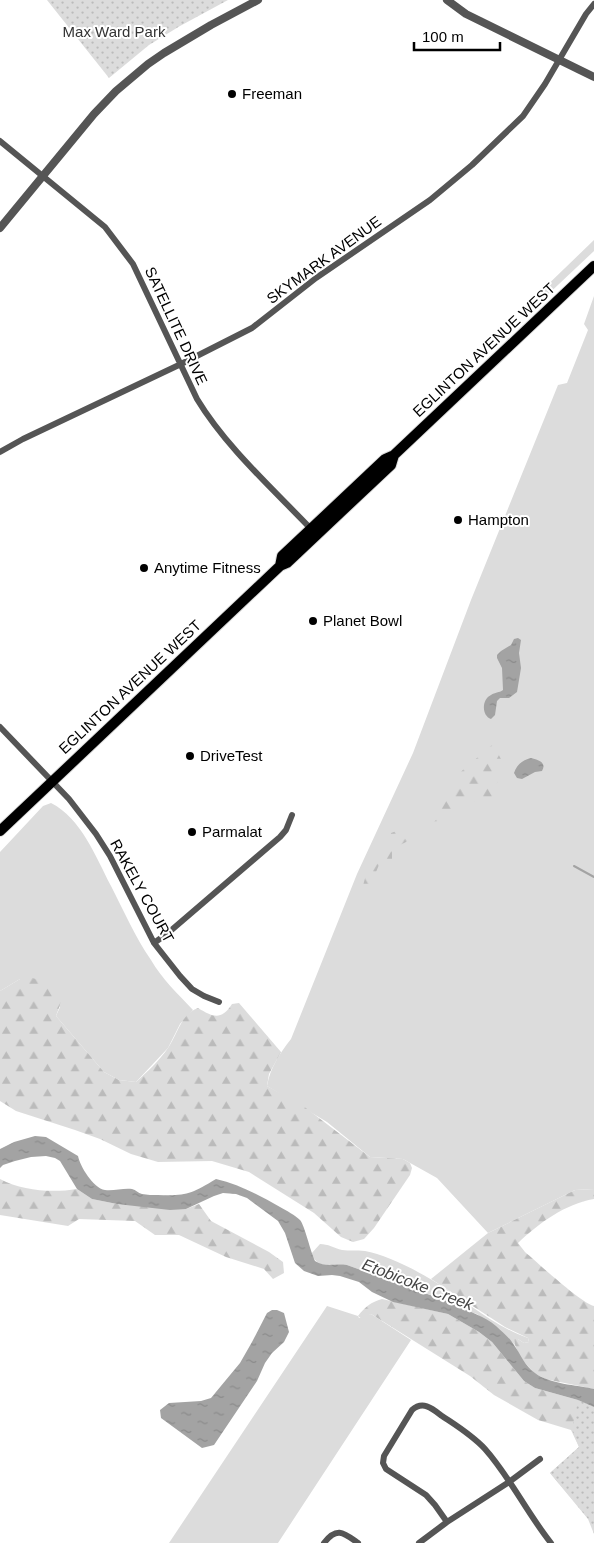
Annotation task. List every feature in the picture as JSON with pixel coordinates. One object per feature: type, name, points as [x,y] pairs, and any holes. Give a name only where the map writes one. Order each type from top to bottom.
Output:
[{"type":"main road","name":"EGLINTON AVENUE WEST","points":[[0,831],[280,566],[287,563],[314,532],[385,459],[394,455],[594,266]]},
{"type":"street","points":[[0,228],[94,114],[116,91],[148,64],[211,25],[258,0]]},
{"type":"street","points":[[447,0],[466,14],[594,77]]},
{"type":"street","name":"SKYMARK AVENUE","points":[[0,452],[23,439],[252,328],[316,278],[430,200],[472,165],[523,116],[594,4]]},
{"type":"street","name":"SATELLITE DRIVE","points":[[0,141],[104,226],[119,244],[133,264],[197,399],[208,417],[233,447],[314,532]]},
{"type":"street","name":"RAKELY COURT","points":[[0,727],[69,799],[96,834],[110,856],[154,942],[180,976],[192,989],[219,1002]]},
{"type":"street","points":[[154,942],[168,933],[280,837],[290,824],[292,815]]},
{"type":"street","points":[[447,1522],[426,1495],[386,1469],[383,1463],[385,1454],[416,1406],[426,1406],[466,1432],[484,1448],[551,1543]]},
{"type":"street","points":[[419,1543],[540,1459]]},
{"type":"street","points":[[324,1543],[330,1535],[337,1532],[344,1533],[358,1543]]},
{"type":"green space","name":"Max Ward Park","points":[[47,0],[228,0],[149,45],[109,78]]},
{"type":"green space","points":[[594,240],[594,251],[541,301],[536,296]]},
{"type":"green space","points":[[594,296],[594,1189],[575,1190],[488,1233],[437,1178],[403,1159],[370,1157],[327,1122],[267,1086],[270,1073],[276,1061],[291,1039],[357,874],[413,753],[471,600],[558,385],[567,383],[588,330],[584,324]]},
{"type":"green space","points":[[493,744],[502,761],[494,797],[483,805],[478,804],[472,799],[461,797],[438,825],[428,832],[429,827],[437,819],[446,794],[456,776]]},
{"type":"green space","points":[[51,803],[71,818],[87,839],[145,951],[165,980],[193,1010],[180,1024],[168,1048],[136,1082],[119,1080],[104,1072],[56,1016],[60,1007],[20,979],[0,991],[0,852],[43,806]]},
{"type":"green space","points":[[411,826],[411,837],[406,842],[392,849],[392,859],[381,860],[371,884],[363,886],[366,874],[373,862],[387,854],[391,833]]},
{"type":"green space","points":[[29,977],[46,983],[58,992],[60,1006],[56,1016],[104,1072],[119,1080],[136,1082],[144,1075],[165,1053],[183,1020],[192,1011],[198,1008],[216,1016],[224,1013],[232,1004],[239,1003],[281,1052],[269,1074],[267,1086],[302,1105],[370,1157],[403,1159],[410,1163],[412,1168],[410,1175],[374,1228],[364,1239],[353,1242],[341,1237],[314,1213],[249,1172],[212,1161],[158,1162],[131,1154],[100,1139],[75,1130],[16,1111],[0,1101],[0,991],[20,979]]},
{"type":"green space","points":[[0,1179],[18,1186],[38,1190],[58,1191],[77,1189],[92,1199],[117,1204],[186,1209],[199,1204],[211,1221],[269,1252],[283,1262],[284,1273],[273,1279],[264,1269],[226,1257],[179,1235],[155,1235],[135,1221],[79,1219],[68,1226],[0,1215]]},
{"type":"green space","points":[[594,1189],[594,1199],[573,1205],[553,1215],[518,1243],[525,1252],[560,1282],[580,1298],[594,1306],[594,1389],[545,1379],[534,1373],[520,1357],[514,1339],[524,1343],[529,1342],[528,1338],[505,1327],[431,1279],[488,1233],[575,1190]]},
{"type":"green space","points":[[320,1244],[342,1250],[373,1253],[400,1263],[444,1287],[503,1327],[528,1338],[529,1342],[524,1343],[514,1339],[515,1345],[494,1325],[456,1304],[347,1265],[318,1263],[311,1254]]},
{"type":"green space","points":[[382,1299],[448,1314],[492,1342],[524,1381],[535,1388],[578,1400],[594,1407],[588,1518],[550,1473],[579,1447],[571,1430],[538,1420],[494,1395],[470,1376],[371,1314],[362,1319],[358,1316],[368,1305]]},
{"type":"green space","points":[[327,1306],[358,1316],[359,1318],[371,1314],[411,1340],[278,1543],[169,1543]]},
{"type":"green space","points":[[578,1400],[594,1407],[594,1534],[588,1519],[550,1473],[579,1447],[572,1430]]},
{"type":"water","points":[[518,638],[521,640],[519,653],[521,668],[517,692],[509,698],[500,698],[497,701],[495,715],[491,719],[484,711],[484,703],[492,694],[503,690],[502,668],[497,655],[511,645],[514,639]]},
{"type":"water","points":[[531,758],[543,763],[542,771],[535,772],[522,779],[517,778],[514,773],[517,767],[523,761]]},
{"type":"water","name":"Etobicoke Creek","points":[[35,1136],[46,1137],[78,1156],[84,1171],[96,1185],[105,1190],[132,1189],[141,1194],[176,1195],[194,1191],[216,1179],[249,1191],[300,1220],[315,1261],[327,1265],[347,1265],[455,1304],[482,1317],[508,1337],[526,1364],[541,1377],[555,1382],[594,1389],[594,1407],[578,1400],[535,1388],[524,1381],[492,1342],[448,1314],[393,1302],[372,1292],[359,1282],[340,1276],[318,1276],[304,1271],[295,1263],[285,1233],[278,1221],[247,1198],[236,1194],[223,1193],[186,1209],[170,1210],[117,1204],[92,1199],[77,1189],[60,1161],[55,1158],[46,1156],[31,1157],[3,1165],[0,1168],[0,1149],[14,1142]]},
{"type":"water","points":[[272,1310],[284,1313],[289,1332],[284,1342],[272,1353],[265,1363],[257,1381],[214,1445],[202,1448],[161,1418],[160,1410],[169,1403],[201,1401],[211,1398],[240,1363],[267,1313]]},
{"type":"waterway","points":[[574,866],[594,877]]},
{"type":"place","name":"Freeman","points":[[232,94]]},
{"type":"place","name":"Hampton","points":[[458,520]]},
{"type":"place","name":"Anytime Fitness","points":[[144,568]]},
{"type":"place","name":"Planet Bowl","points":[[313,621]]},
{"type":"place","name":"DriveTest","points":[[190,756]]},
{"type":"place","name":"Parmalat","points":[[192,832]]}]
